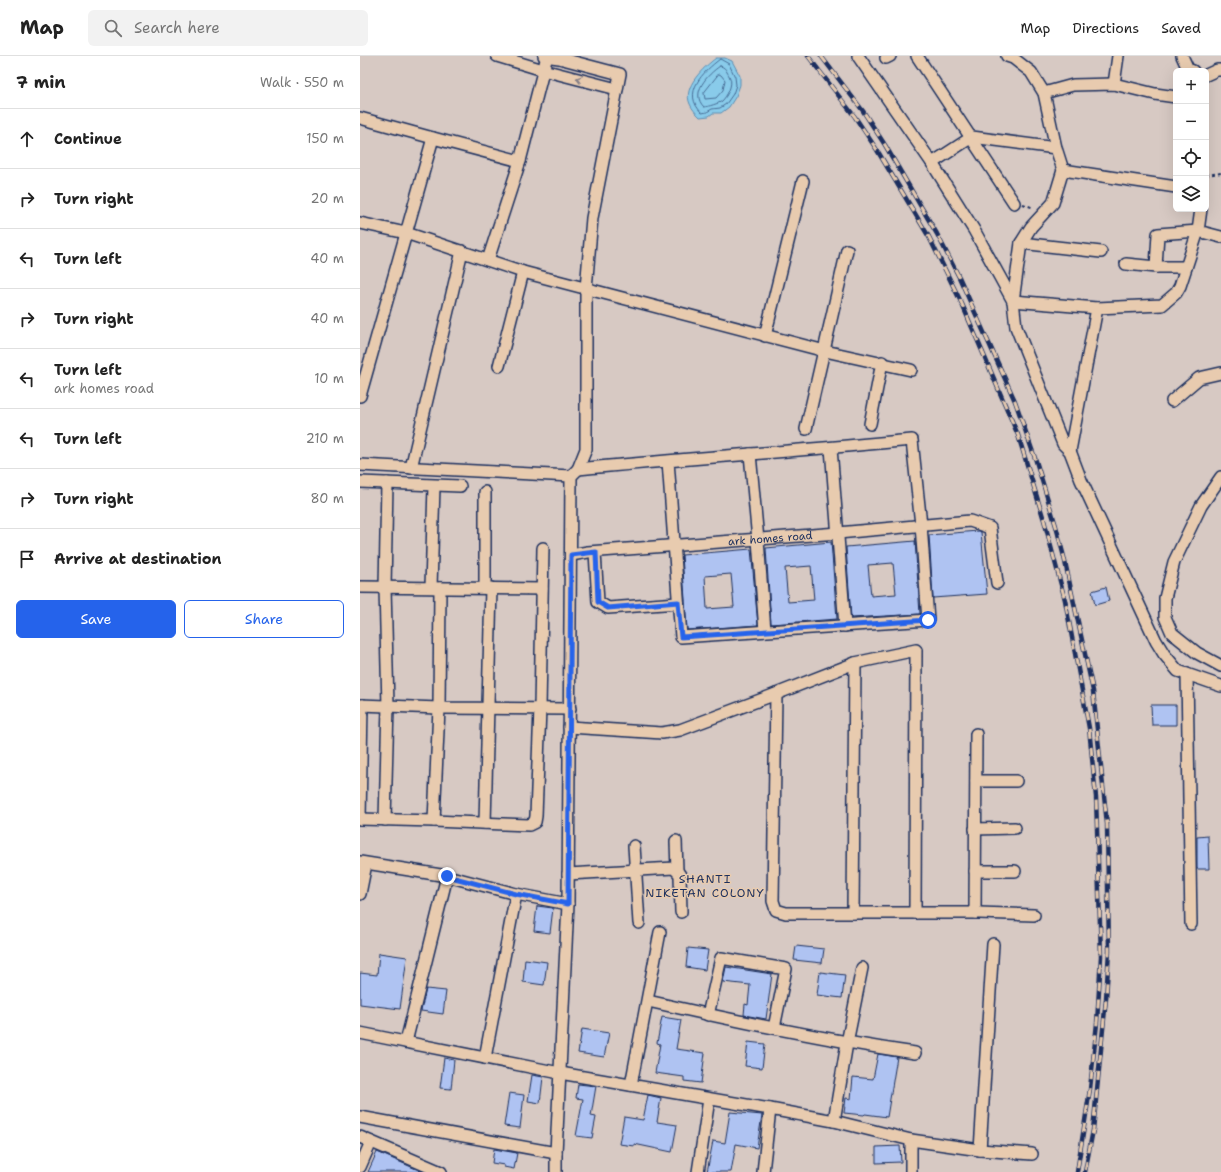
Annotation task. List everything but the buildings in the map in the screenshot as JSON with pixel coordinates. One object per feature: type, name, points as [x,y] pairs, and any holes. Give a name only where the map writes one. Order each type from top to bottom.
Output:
[{"type":"street","points":[[497,56],[543,70],[617,89]]},
{"type":"street","points":[[488,260],[520,160],[546,56],[620,74],[592,218],[586,289],[586,449],[574,472],[571,555],[568,904],[556,1172]]},
{"type":"street","points":[[858,56],[932,163],[974,230],[1013,300]]},
{"type":"street","points":[[917,56],[972,137],[1014,203]]},
{"type":"street","points":[[1114,84],[1118,56]]},
{"type":"street","points":[[1182,56],[1188,68]]},
{"type":"street","points":[[1011,57],[1031,72],[1044,93],[1056,148],[1063,170],[1053,203],[1031,227],[1021,243],[1013,300],[1016,327],[1063,444],[1070,451],[1081,480],[1156,641],[1164,654],[1178,671],[1221,686]]},
{"type":"street","points":[[1209,73],[1221,70]]},
{"type":"street","points":[[1044,93],[1073,85],[1114,84],[1155,94],[1173,96]]},
{"type":"street","points":[[360,118],[520,160]]},
{"type":"street","points":[[932,163],[972,137],[1056,148]]},
{"type":"street","points":[[360,396],[433,138]]},
{"type":"street","points":[[1063,170],[1173,187]]},
{"type":"street","points":[[765,336],[803,181]]},
{"type":"street","points":[[1013,300],[1097,308],[1162,305],[1176,293],[1180,286],[1198,231],[1201,212]]},
{"type":"street","points":[[360,223],[406,234],[523,272],[586,289],[825,351],[882,362],[911,370]]},
{"type":"street","points":[[1156,267],[1158,234],[1198,231],[1221,237]]},
{"type":"street","points":[[1021,243],[1101,252]]},
{"type":"street","points":[[806,429],[847,250]]},
{"type":"street","points":[[411,468],[462,251]]},
{"type":"street","points":[[1126,264],[1156,267],[1186,267]]},
{"type":"street","points":[[499,366],[523,272]]},
{"type":"street","points":[[1070,451],[1097,308]]},
{"type":"street","points":[[870,424],[882,362]]},
{"type":"street","points":[[1172,401],[1199,378],[1221,373]]},
{"type":"street","points":[[360,465],[411,468],[574,472],[668,461],[912,440],[921,525],[928,620],[681,637],[668,461]]},
{"type":"street","points":[[831,448],[845,626]]},
{"type":"street","points":[[750,454],[765,631]]},
{"type":"street","points":[[1221,477],[1201,506],[1174,562],[1165,598],[1165,617],[1172,633],[1197,653],[1221,666]]},
{"type":"street","points":[[360,482],[460,486]]},
{"type":"street","points":[[385,820],[388,706],[385,588],[387,483]]},
{"type":"street","points":[[434,486],[435,588],[439,708],[434,821]]},
{"type":"street","points":[[485,492],[488,588],[489,708],[485,823]]},
{"type":"street","name":"ark homes road","points":[[571,555],[970,521],[990,528],[997,583]]},
{"type":"street","points":[[543,548],[540,708],[535,822],[529,825],[360,820],[361,705],[439,708],[540,708],[570,709]]},
{"type":"street","points":[[596,552],[598,602],[608,608],[678,602]]},
{"type":"street","points":[[360,586],[385,588],[542,589]]},
{"type":"street","points":[[569,728],[662,733],[680,730],[855,663],[916,650],[915,913]]},
{"type":"street","points":[[853,913],[855,663]]},
{"type":"street","points":[[1187,674],[1191,924]]},
{"type":"street","points":[[776,694],[773,901],[776,910],[786,913],[975,913],[1034,915]]},
{"type":"street","points":[[975,913],[976,734]]},
{"type":"street","points":[[976,781],[1016,781]]},
{"type":"street","points":[[975,829],[1015,828]]},
{"type":"street","points":[[676,840],[677,871]]},
{"type":"street","points":[[634,846],[639,923]]},
{"type":"street","points":[[360,894],[363,863],[447,876],[516,894],[568,904]]},
{"type":"street","points":[[568,874],[674,868],[680,875],[681,912]]},
{"type":"street","points":[[975,871],[1015,872]]},
{"type":"street","points":[[406,1042],[447,876]]},
{"type":"street","points":[[485,1058],[516,894]]},
{"type":"street","points":[[631,1085],[660,932]]},
{"type":"street","points":[[980,1150],[993,944]]},
{"type":"street","points":[[708,1015],[721,958],[786,969],[774,1028]]},
{"type":"street","points":[[834,1121],[847,1043],[862,968]]},
{"type":"street","points":[[648,1001],[708,1015],[847,1043],[915,1053]]},
{"type":"street","points":[[360,1033],[560,1073],[834,1121],[911,1140],[980,1150],[1032,1154]]},
{"type":"street","points":[[698,1172],[709,1098]]},
{"type":"street","points":[[763,1172],[770,1109]]},
{"type":"street","points":[[360,1117],[556,1154]]},
{"type":"street","points":[[360,1137],[441,1172]]},
{"type":"street","points":[[911,1140],[911,1172]]},
{"type":"street","points":[[360,1167],[371,1142]]},
{"type":"path","points":[[1209,175],[1221,173]]},
{"type":"path","points":[[1014,203],[1039,210],[1050,208]]},
{"type":"water","points":[[716,58],[725,58],[732,61],[740,76],[740,85],[736,96],[729,107],[721,113],[713,113],[709,116],[700,117],[690,104],[688,98],[689,91],[700,72]]},
{"type":"railway","points":[[808,56],[855,117],[877,150],[929,237],[962,304],[1018,435],[1044,520],[1065,600],[1089,728],[1096,797],[1101,956],[1097,1023],[1090,1089],[1077,1172]]},
{"type":"railway","points":[[821,56],[863,111],[885,145],[937,234],[959,277],[1015,401],[1036,461],[1064,557],[1093,691],[1107,824],[1109,951],[1106,999],[1093,1130],[1085,1172]]},
{"type":"district","name":"SHANTI NIKETAN COLONY","points":[[705,886]]},
{"type":"route","points":[[447,876],[516,894],[568,904],[571,555],[596,552],[598,602],[608,608],[678,602],[681,637],[928,620]]}]
